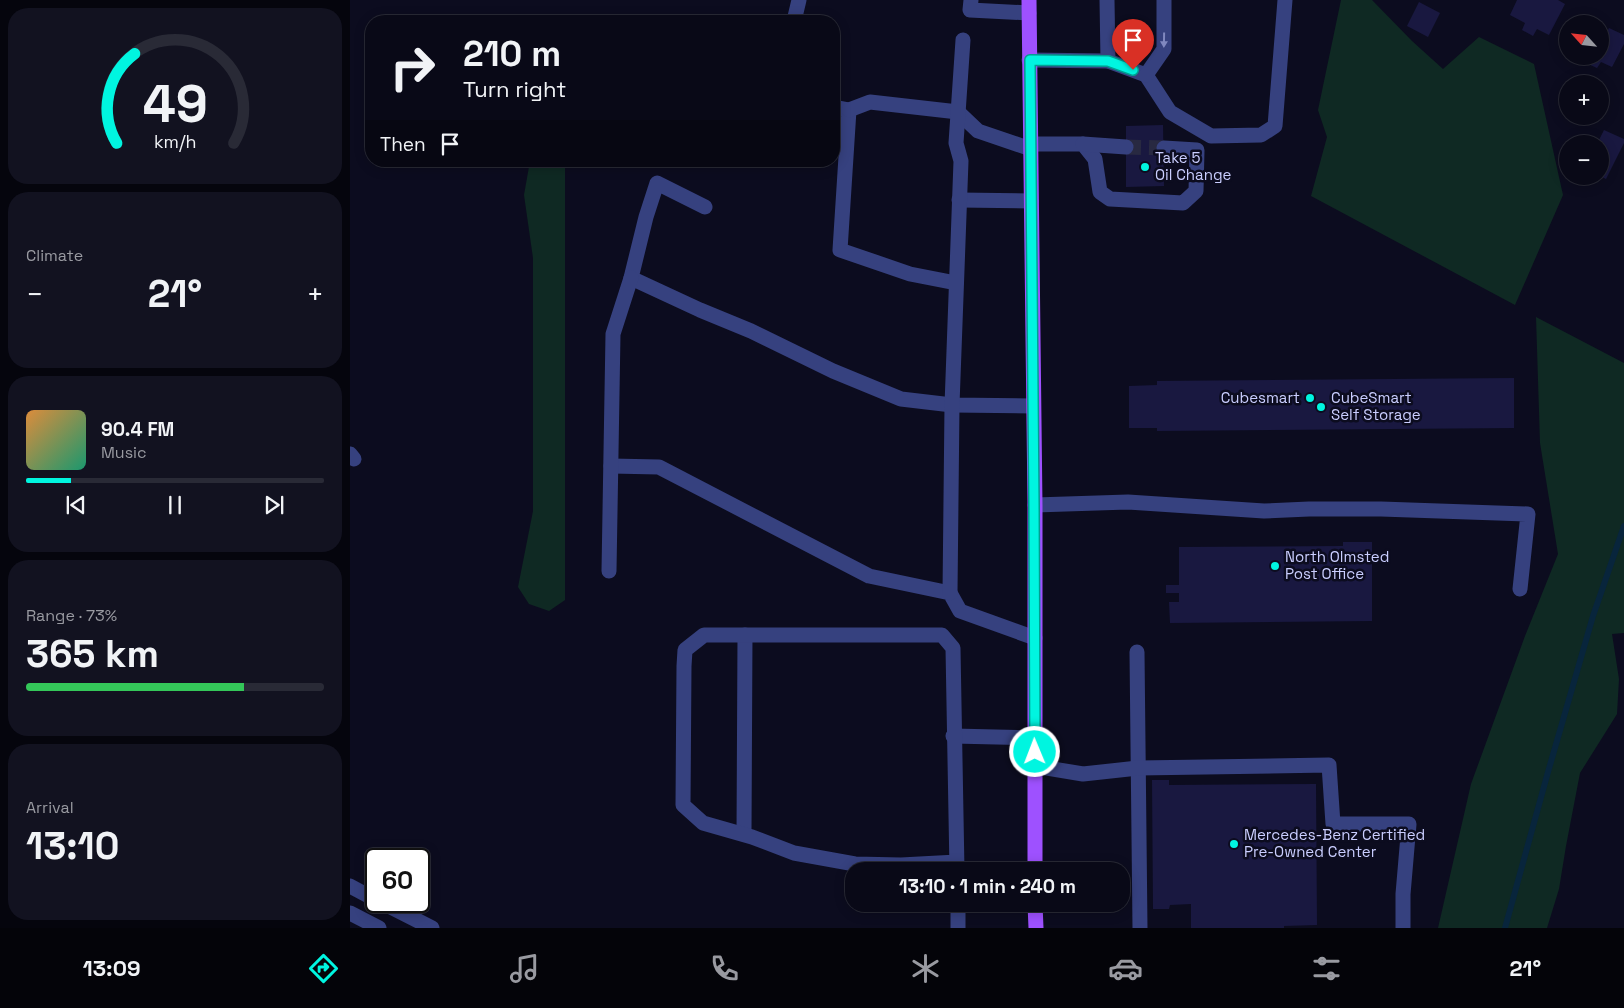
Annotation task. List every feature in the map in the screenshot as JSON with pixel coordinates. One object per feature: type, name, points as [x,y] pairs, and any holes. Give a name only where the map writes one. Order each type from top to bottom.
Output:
[{"type":"main road","points":[[1029,7],[1034,505],[1035,862]]},
{"type":"main road","points":[[1036,912],[1036,928]]},
{"type":"street","points":[[795,15],[798,0]]},
{"type":"street","points":[[971,0],[970,10],[1029,7]]},
{"type":"street","points":[[1107,0],[1108,61]]},
{"type":"street","points":[[1146,75],[1164,49],[1164,0]]},
{"type":"street","points":[[1030,60],[1108,61],[1146,75],[1170,112],[1211,136],[1261,135],[1275,126],[1285,0]]},
{"type":"street","points":[[962,40],[956,143],[961,161],[952,405],[950,593],[960,611],[1034,638]]},
{"type":"street","points":[[840,108],[849,110],[870,102],[958,112],[978,131],[1031,146],[1083,144],[1126,146]]},
{"type":"street","points":[[849,110],[840,250],[910,274],[956,283]]},
{"type":"street","points":[[1083,144],[1095,159],[1100,192],[1110,199],[1182,203],[1196,192],[1197,150],[1164,148]]},
{"type":"street","points":[[609,571],[613,334],[631,278],[646,217],[657,184],[705,207]]},
{"type":"street","points":[[960,200],[1031,201]]},
{"type":"street","points":[[631,278],[751,331],[833,371],[901,399],[952,405],[1033,406]]},
{"type":"street","points":[[611,466],[659,467],[869,576],[950,593]]},
{"type":"street","points":[[1034,505],[1128,502],[1264,511],[1309,508],[1528,514],[1520,589]]},
{"type":"street","points":[[845,862],[794,853],[744,834],[704,823],[684,805],[685,650],[704,635],[942,636],[953,648],[953,736],[957,862]]},
{"type":"street","points":[[744,834],[745,635]]},
{"type":"street","points":[[1136,652],[1140,928]]},
{"type":"street","points":[[953,736],[1035,738]]},
{"type":"street","points":[[1035,766],[1082,774],[1138,768],[1328,765],[1333,824],[1409,824],[1403,894],[1403,928]]},
{"type":"street","points":[[350,886],[365,894]]},
{"type":"street","points":[[958,912],[958,928]]},
{"type":"street","points":[[350,913],[379,928]]},
{"type":"street","points":[[403,913],[432,928]]},
{"type":"green space","points":[[1341,0],[1372,0],[1412,41],[1443,69],[1479,37],[1534,64],[1559,177],[1559,185],[1561,185],[1563,195],[1515,305],[1311,196],[1327,137],[1318,110]]},
{"type":"green space","points":[[529,167],[565,167],[565,600],[549,611],[529,604],[518,587],[533,511],[533,258],[524,195]]},
{"type":"green space","points":[[1536,317],[1624,363],[1624,633],[1612,634],[1619,679],[1617,714],[1580,773],[1559,889],[1547,928],[1438,928],[1471,784],[1525,636],[1558,554],[1540,443]]},
{"type":"building","points":[[1517,0],[1558,0],[1565,4],[1549,35],[1537,29],[1533,36],[1522,30],[1525,23],[1510,15]]},
{"type":"building","points":[[1419,2],[1440,13],[1428,37],[1407,26]]},
{"type":"building","points":[[1609,28],[1624,35],[1624,44],[1612,67],[1608,65]]},
{"type":"building","name":"Take 5 Oil Change","points":[[1163,125],[1164,186],[1126,187],[1126,126]]},
{"type":"building","points":[[1604,130],[1624,139],[1624,143],[1609,173],[1609,135],[1602,135]]},
{"type":"building","name":"CubeSmart Self Storage","points":[[1514,378],[1514,428],[1157,431],[1157,428],[1129,428],[1129,386],[1157,385],[1157,381]]},
{"type":"building","name":"North Olmsted Post Office","points":[[1343,542],[1372,542],[1372,621],[1170,623],[1169,602],[1179,602],[1179,593],[1166,593],[1166,585],[1179,585],[1179,547],[1343,546]]},
{"type":"building","name":"Mercedes-Benz Certified Pre-Owned Center","points":[[1152,780],[1169,780],[1169,785],[1316,784],[1317,925],[1284,926],[1284,928],[1191,928],[1191,904],[1170,905],[1169,909],[1153,909]]},
{"type":"waterway","points":[[1505,928],[1593,616],[1624,526]]},
{"type":"tunnel","points":[[1126,147],[1164,148]]},
{"type":"place","name":"Take 5 Oil Change","points":[[1145,167]]},
{"type":"place","name":"Cubesmart","points":[[1310,398]]},
{"type":"place","name":"CubeSmart Self Storage","points":[[1321,407]]},
{"type":"place","name":"North Olmsted Post Office","points":[[1275,566]]},
{"type":"place","name":"Mercedes-Benz Certified Pre-Owned Center","points":[[1234,844]]},
{"type":"route","points":[[1035,752],[1030,60],[1108,61],[1133,70]]}]
